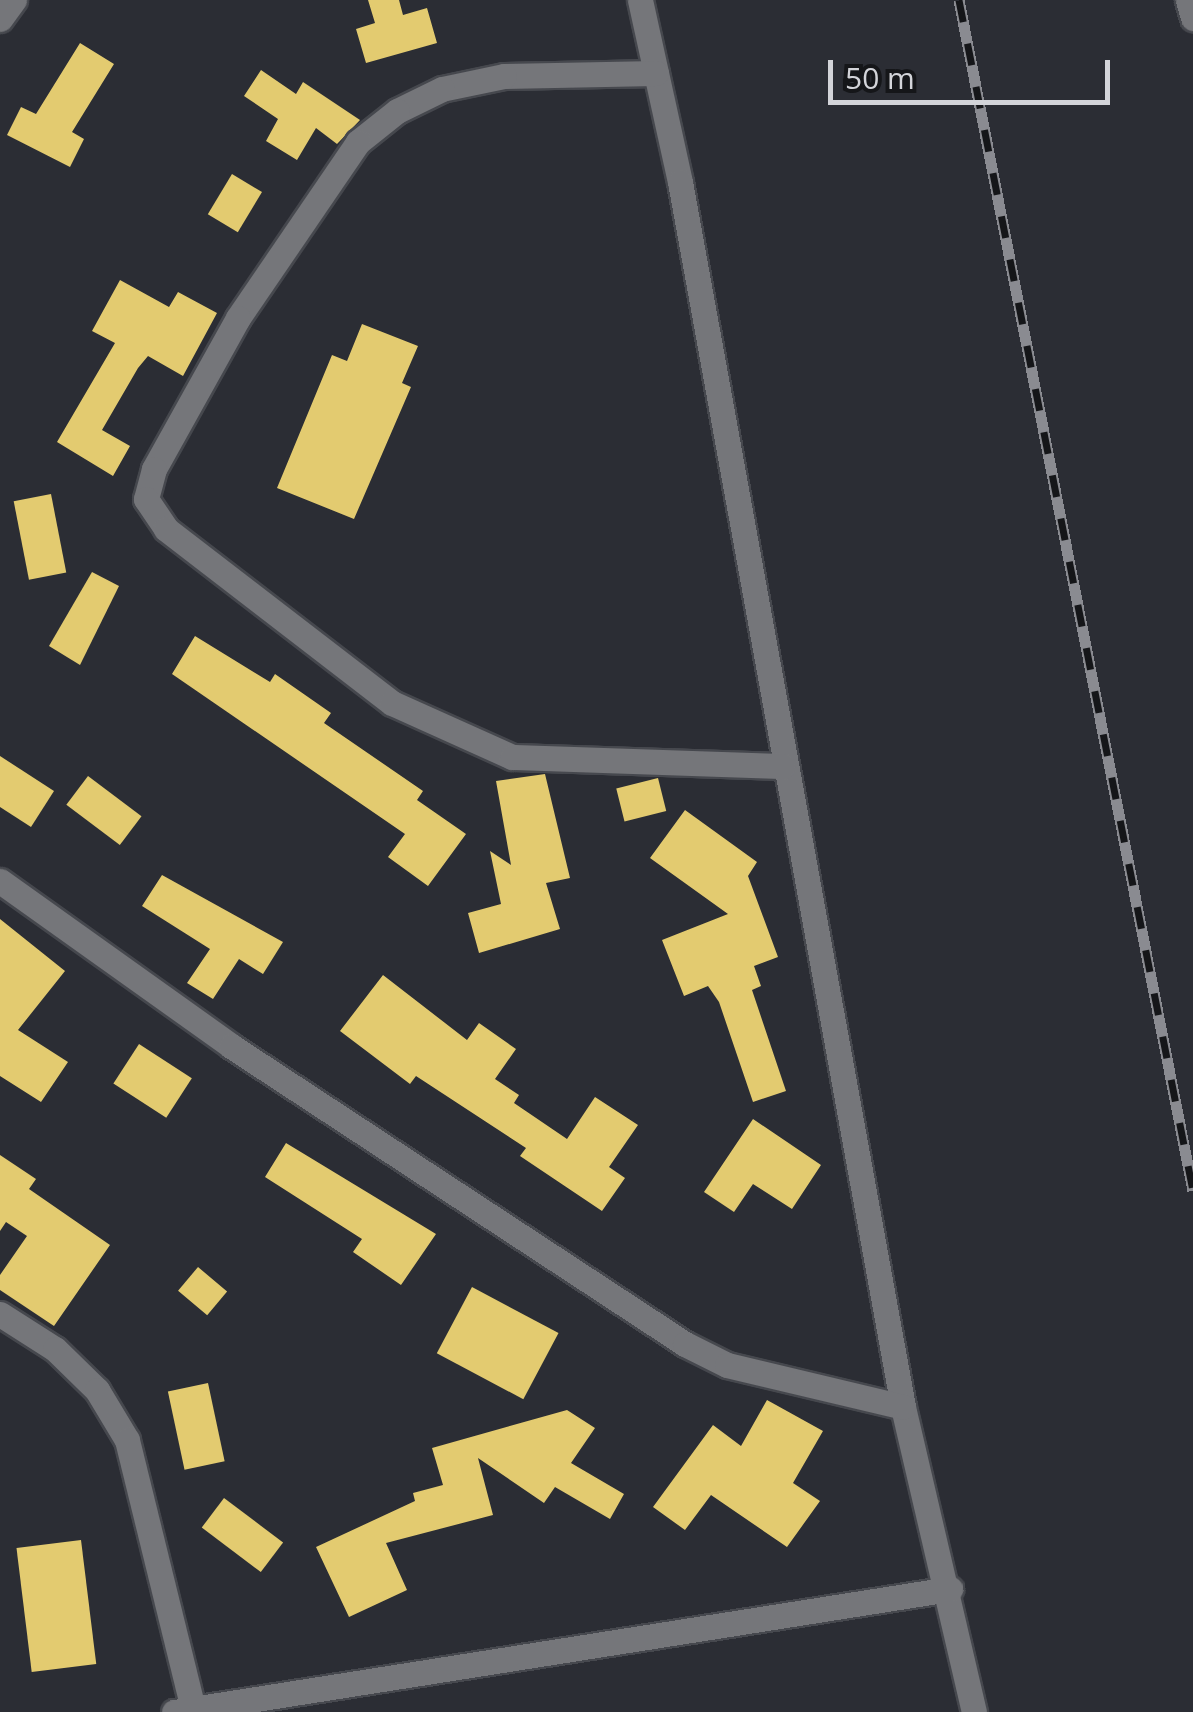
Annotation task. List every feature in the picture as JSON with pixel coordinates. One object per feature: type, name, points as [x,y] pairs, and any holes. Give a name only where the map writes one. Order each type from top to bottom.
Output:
[{"type":"street","points":[[0,19],[14,0]]},
{"type":"street","points":[[640,0],[903,1407],[950,1589],[974,1712]]},
{"type":"street","points":[[1188,0],[1193,18]]},
{"type":"street","points":[[656,73],[504,76],[442,90],[397,111],[358,142],[238,318],[154,469],[146,499],[166,529],[392,703],[512,758],[783,766]]},
{"type":"street","points":[[0,882],[231,1046],[685,1344],[727,1365],[903,1407]]},
{"type":"street","points":[[0,1314],[56,1350],[97,1390],[127,1440],[184,1710],[950,1589]]},
{"type":"building","points":[[368,0],[399,0],[403,15],[427,8],[437,43],[366,63],[356,29],[375,23]]},
{"type":"building","points":[[80,43],[114,64],[72,132],[84,139],[70,167],[7,135],[21,107],[36,114]]},
{"type":"building","points":[[261,70],[296,94],[303,82],[360,120],[337,144],[316,128],[297,160],[266,141],[278,119],[244,96]]},
{"type":"building","points":[[232,174],[262,192],[238,232],[208,214]]},
{"type":"building","points":[[120,280],[169,307],[178,292],[217,313],[183,376],[148,356],[138,368],[102,430],[130,446],[113,476],[57,442],[115,343],[92,331]]},
{"type":"building","points":[[362,324],[418,346],[402,383],[411,387],[354,519],[277,488],[332,355],[347,361]]},
{"type":"building","points":[[51,494],[66,573],[29,580],[14,501]]},
{"type":"building","points":[[92,572],[119,586],[80,665],[49,646]]},
{"type":"building","points":[[195,636],[270,682],[275,674],[331,713],[324,723],[423,791],[417,800],[466,834],[428,886],[388,857],[405,834],[172,674]]},
{"type":"building","points":[[0,756],[54,791],[31,827],[0,807]]},
{"type":"building","points":[[545,774],[570,878],[546,883],[560,929],[479,953],[468,913],[501,904],[490,851],[511,865],[496,781]]},
{"type":"building","points":[[88,776],[142,816],[120,845],[66,805]]},
{"type":"building","points":[[658,778],[666,811],[625,821],[616,788]]},
{"type":"building","points":[[685,810],[757,862],[748,876],[778,957],[754,966],[761,986],[752,990],[786,1091],[753,1102],[719,1002],[708,986],[684,996],[662,940],[728,914],[650,858]]},
{"type":"building","points":[[162,875],[283,942],[263,974],[239,959],[213,999],[187,983],[210,949],[142,906]]},
{"type":"building","points":[[0,919],[65,971],[18,1030],[68,1062],[41,1102],[0,1076]]},
{"type":"building","points":[[383,975],[467,1040],[479,1023],[516,1049],[495,1079],[519,1095],[514,1103],[567,1139],[595,1097],[638,1125],[609,1167],[625,1178],[602,1211],[520,1156],[526,1148],[416,1076],[410,1084],[340,1031]]},
{"type":"building","points":[[139,1044],[192,1078],[166,1118],[113,1083]]},
{"type":"building","points":[[753,1119],[821,1165],[792,1209],[753,1184],[734,1212],[704,1192]]},
{"type":"building","points":[[286,1143],[436,1234],[401,1285],[353,1252],[362,1239],[265,1177]]},
{"type":"building","points":[[0,1155],[36,1179],[29,1189],[110,1245],[54,1326],[0,1290],[0,1275],[27,1236],[6,1222],[0,1231]]},
{"type":"building","points":[[198,1267],[227,1291],[207,1315],[178,1291]]},
{"type":"building","points":[[472,1287],[559,1333],[523,1399],[437,1353]]},
{"type":"building","points":[[208,1383],[225,1461],[185,1470],[168,1392]]},
{"type":"building","points":[[767,1400],[823,1431],[793,1483],[820,1501],[787,1547],[711,1495],[685,1530],[653,1507],[713,1425],[741,1446]]},
{"type":"building","points":[[567,1410],[595,1428],[571,1463],[624,1494],[610,1519],[555,1487],[544,1503],[478,1458],[493,1515],[386,1543],[407,1590],[349,1617],[316,1547],[415,1501],[413,1493],[443,1485],[432,1448]]},
{"type":"building","points":[[224,1498],[283,1543],[261,1572],[202,1528]]},
{"type":"building","points":[[81,1540],[96,1664],[32,1672],[16,1548]]},
{"type":"railway","points":[[959,0],[1193,1190]]}]
